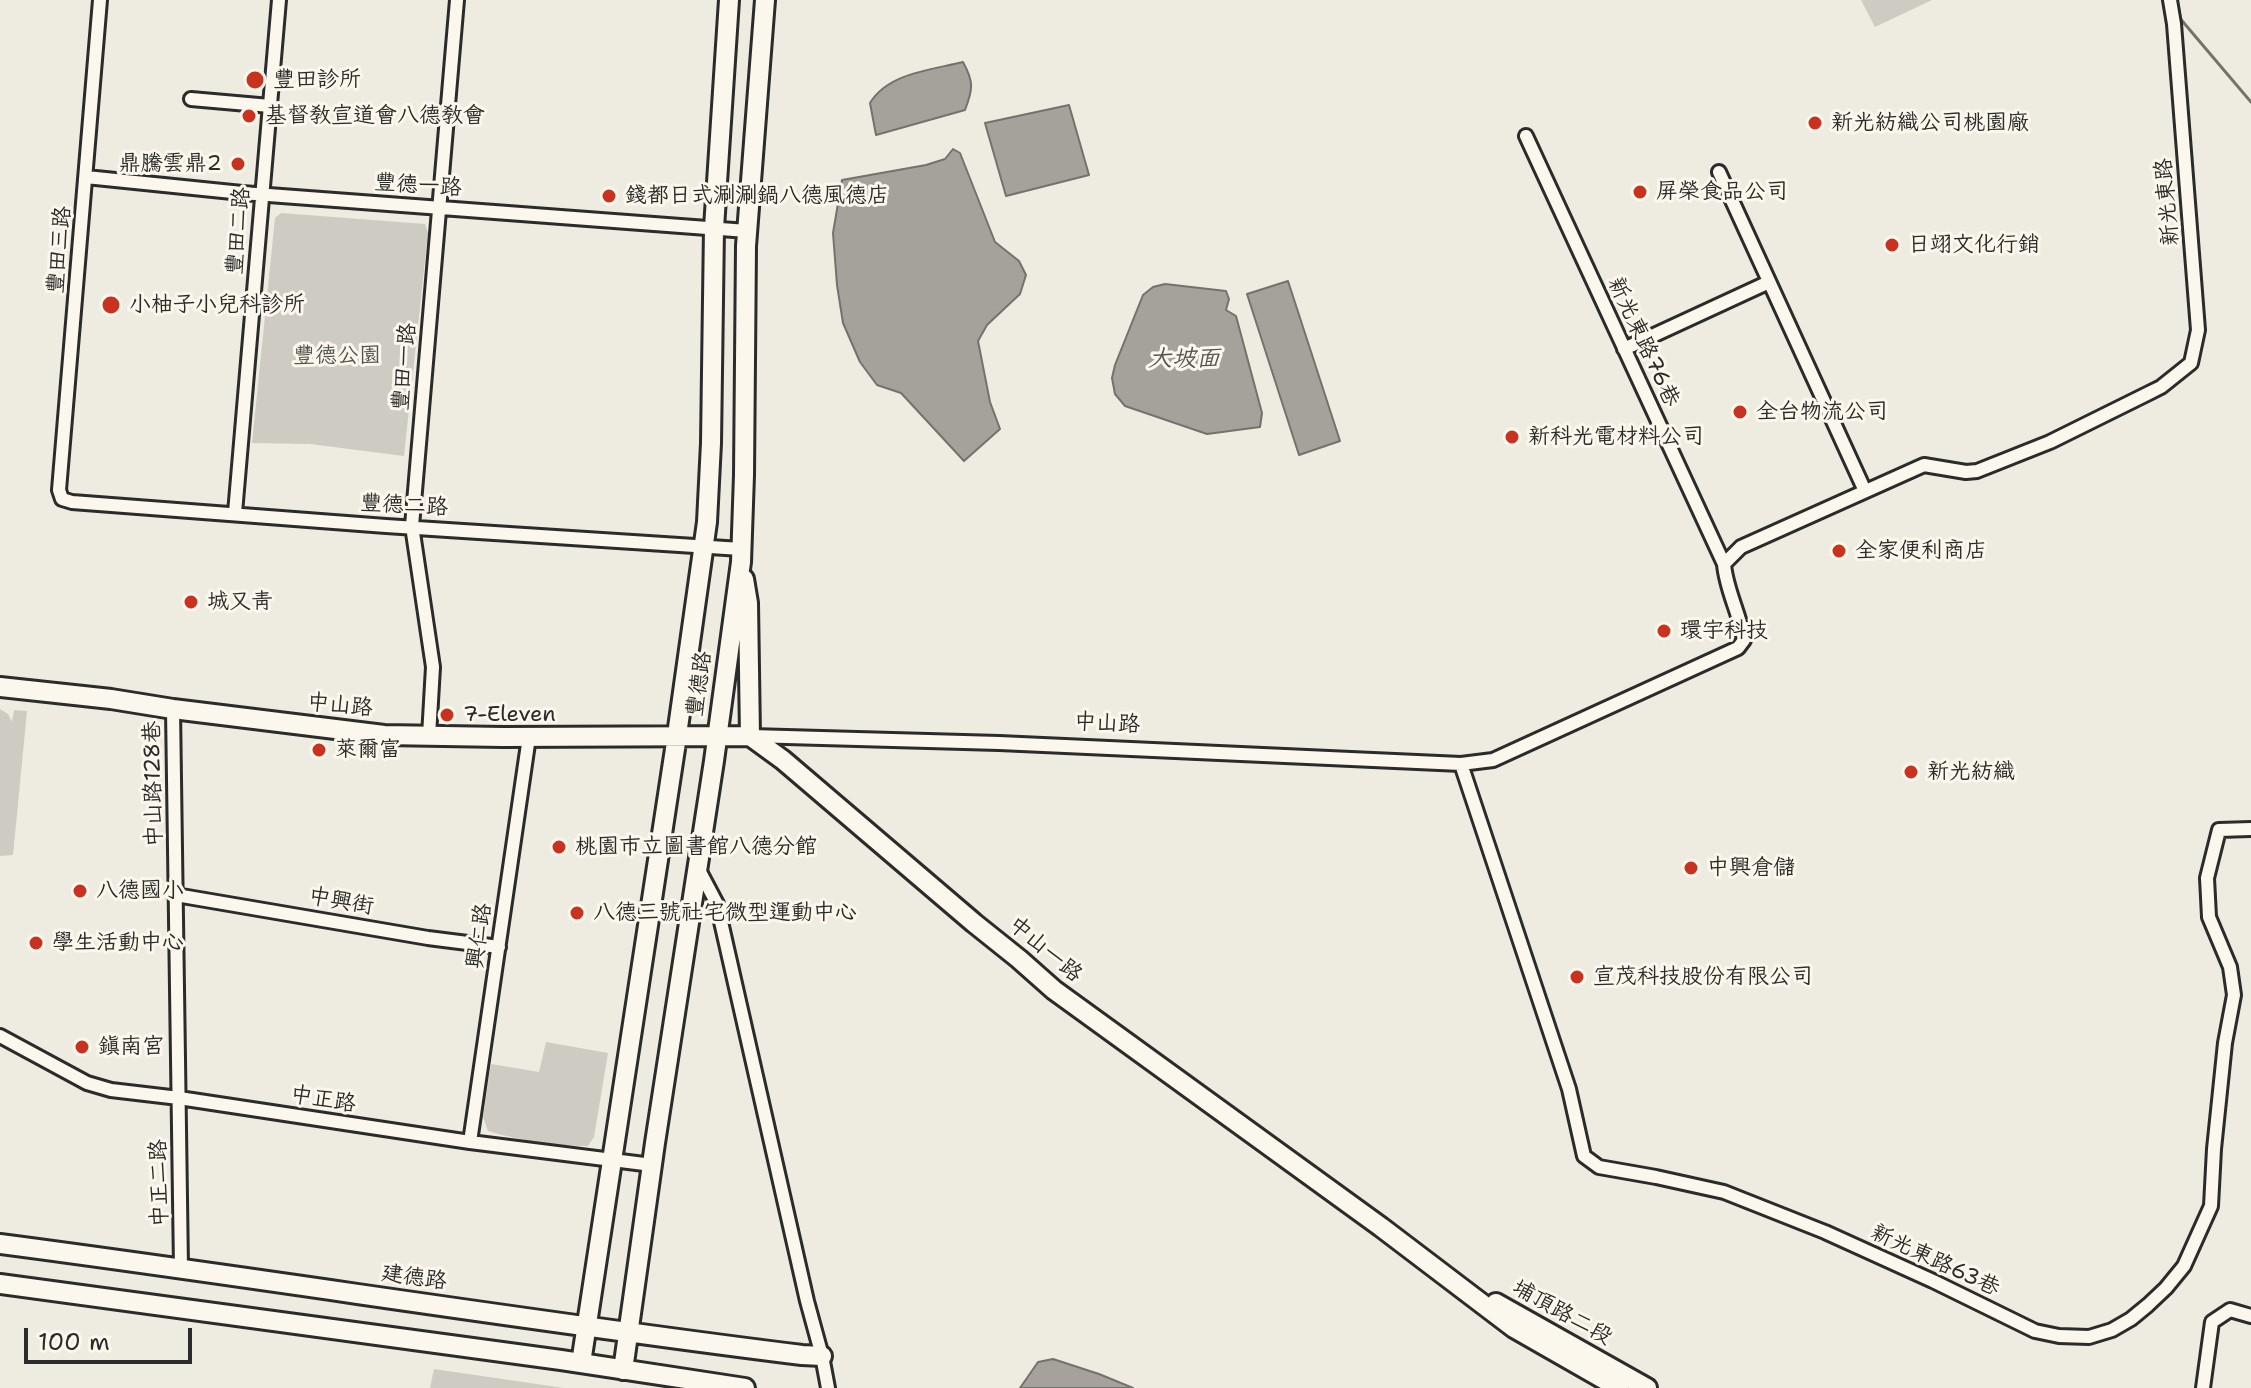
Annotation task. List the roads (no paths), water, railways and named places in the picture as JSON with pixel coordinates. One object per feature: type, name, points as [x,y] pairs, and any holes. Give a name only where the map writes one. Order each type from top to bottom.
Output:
[{"type":"main road","name":"豐德路","points":[[581,1363],[704,545],[711,443],[714,228],[729,0]]},
{"type":"main road","name":"豐德路","points":[[623,1370],[718,736],[741,555],[747,231],[765,0]]},
{"type":"main road","points":[[677,735],[750,736],[748,603],[741,555]]},
{"type":"main road","name":"中山路","points":[[0,687],[347,731],[429,736],[677,735]]},
{"type":"main road","name":"中山一路","points":[[750,736],[783,760],[1054,990],[1381,1227]]},
{"type":"main road","name":"埔頂路二段","points":[[1381,1227],[1514,1328],[1619,1388]]},
{"type":"main road","name":"建德路","points":[[0,1244],[628,1333],[822,1356]]},
{"type":"main road","name":"埔頂路二段","points":[[1453,1280],[1647,1388]]},
{"type":"main road","points":[[0,1284],[745,1388]]},
{"type":"street","name":"豐田三路","points":[[65,500],[59,490],[100,0]]},
{"type":"street","name":"豐田二路","points":[[235,513],[279,0]]},
{"type":"street","name":"豐田一路","points":[[429,736],[433,667],[412,526],[457,0]]},
{"type":"street","name":"新光東路","points":[[1865,491],[1924,465],[1977,471],[2050,442],[2161,387],[2191,363],[2198,330],[2170,0]]},
{"type":"street","points":[[191,99],[270,106]]},
{"type":"street","name":"新光東路76巷","points":[[1461,764],[1493,760],[1738,648],[1744,640],[1725,578],[1724,564],[1526,136]]},
{"type":"street","points":[[1719,172],[1865,491],[1741,547],[1724,564]]},
{"type":"street","name":"豐德一路","points":[[86,177],[261,194],[747,231]]},
{"type":"street","points":[[1624,349],[1769,282]]},
{"type":"street","name":"豐德二路","points":[[65,500],[386,526],[704,545],[741,555]]},
{"type":"street","name":"中山路128巷","points":[[173,709],[179,1098]]},
{"type":"street","name":"中山路","points":[[750,736],[999,743],[1461,764]]},
{"type":"street","name":"興仁路","points":[[470,1142],[529,737]]},
{"type":"street","name":"新光東路63巷","points":[[1461,764],[1569,1089],[1584,1156],[1599,1167],[1724,1192],[1825,1232],[2035,1331],[2059,1336],[2089,1337],[2100,1334],[2112,1330],[2139,1312],[2166,1288],[2184,1266],[2211,1206],[2224,1057],[2234,995],[2230,967],[2209,917],[2207,878],[2219,830],[2251,829]]},
{"type":"street","points":[[698,867],[717,904],[828,1388]]},
{"type":"street","name":"中興街","points":[[176,895],[499,947]]},
{"type":"street","name":"中正路","points":[[0,1036],[98,1087],[470,1142],[652,1165]]},
{"type":"street","name":"中正二路","points":[[179,1098],[181,1268]]},
{"type":"street","points":[[2203,1388],[2212,1322],[2230,1310],[2251,1316]]},
{"type":"water","points":[[963,62],[971,86],[965,110],[876,135],[870,103],[878,93],[911,74]]},
{"type":"water","points":[[1069,105],[1089,175],[1006,196],[985,123]]},
{"type":"water","points":[[953,149],[960,153],[995,242],[1019,261],[1026,275],[1020,294],[987,325],[978,341],[990,402],[1000,429],[964,461],[901,393],[877,385],[860,362],[843,323],[833,233],[842,180],[926,165],[945,159]]},
{"type":"water","name":"大坡面","points":[[1288,281],[1340,441],[1299,455],[1247,294]]},
{"type":"water","name":"大坡面","points":[[1165,284],[1226,291],[1229,299],[1226,310],[1236,316],[1262,413],[1260,427],[1207,434],[1125,406],[1115,394],[1112,378],[1115,365],[1143,295],[1153,287]]},
{"type":"water","points":[[1053,1359],[1133,1388],[1020,1388],[1038,1362]]},
{"type":"waterway","points":[[2178,16],[2251,102]]},
{"type":"place","name":"豐田診所","points":[[255,80]]},
{"type":"place","name":"基督教宣道會八德教會","points":[[249,116]]},
{"type":"place","name":"新光紡織公司桃園廠","points":[[1815,123]]},
{"type":"place","name":"鼎騰雲鼎2","points":[[238,164]]},
{"type":"place","name":"屏榮食品公司","points":[[1640,192]]},
{"type":"place","name":"錢都日式涮涮鍋八德風德店","points":[[609,196]]},
{"type":"place","name":"日翊文化行銷","points":[[1892,245]]},
{"type":"place","name":"小柚子小兒科診所","points":[[111,305]]},
{"type":"place","name":"全台物流公司","points":[[1740,412]]},
{"type":"place","name":"新科光電材料公司","points":[[1512,437]]},
{"type":"place","name":"全家便利商店","points":[[1839,551]]},
{"type":"place","name":"城又青","points":[[191,602]]},
{"type":"place","name":"環宇科技","points":[[1664,631]]},
{"type":"place","name":"7-Eleven","points":[[447,715]]},
{"type":"place","name":"萊爾富","points":[[319,750]]},
{"type":"place","name":"新光紡織","points":[[1911,772]]},
{"type":"place","name":"桃園市立圖書館八德分館","points":[[559,847]]},
{"type":"place","name":"中興倉儲","points":[[1691,868]]},
{"type":"place","name":"八德國小","points":[[80,891]]},
{"type":"place","name":"八德三號社宅微型運動中心","points":[[577,913]]},
{"type":"place","name":"學生活動中心","points":[[36,943]]},
{"type":"place","name":"宣茂科技股份有限公司","points":[[1577,977]]},
{"type":"place","name":"鎮南宮","points":[[82,1047]]},
{"type":"park label","name":"豐德公園","points":[[337,356]]}]
